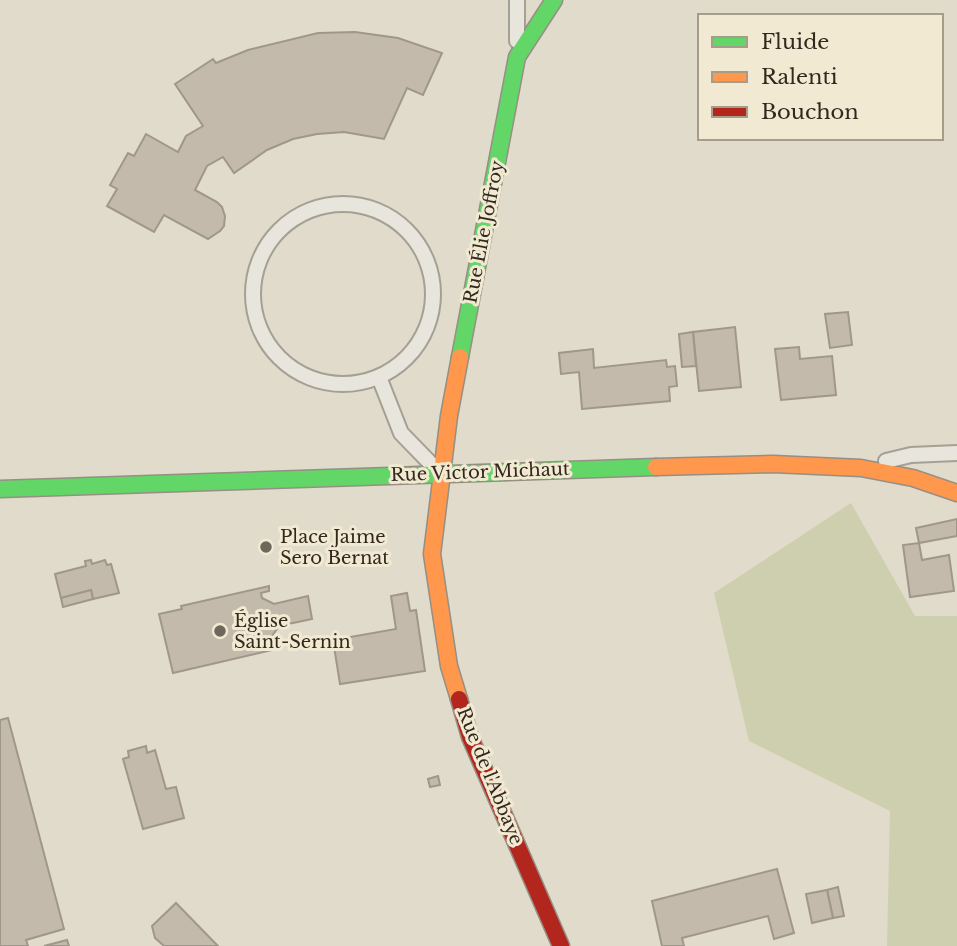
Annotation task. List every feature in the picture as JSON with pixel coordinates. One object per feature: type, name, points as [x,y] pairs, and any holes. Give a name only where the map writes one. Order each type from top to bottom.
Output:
[{"type":"street","name":"Rue Élie Joffroy","points":[[442,474],[449,416],[517,57],[554,0]]},
{"type":"street","name":"Rue Victor Michaut","points":[[0,489],[773,464],[861,468],[913,478],[957,493]]},
{"type":"street","name":"Rue de l'Abbaye","points":[[442,474],[432,554],[449,666],[470,737],[561,946]]},
{"type":"lane","points":[[517,0],[517,57]]},
{"type":"lane","points":[[343,202],[374,208],[408,229],[426,256],[431,272],[433,304],[424,334],[405,359],[379,377],[354,384],[322,382],[300,374],[275,355],[258,328],[251,298],[255,269],[268,241],[291,218],[312,208],[343,202]]},
{"type":"lane","points":[[379,377],[401,433],[442,474]]},
{"type":"lane","points":[[861,468],[911,455],[957,453]]},
{"type":"green space","points":[[851,503],[915,616],[957,616],[957,946],[887,946],[890,811],[749,741],[714,593]]},
{"type":"building","points":[[355,32],[398,38],[442,53],[423,95],[407,88],[384,139],[344,132],[317,134],[293,139],[267,150],[234,173],[223,157],[207,166],[195,190],[217,202],[225,216],[224,226],[208,239],[164,215],[154,232],[107,206],[117,189],[110,185],[128,153],[134,156],[146,134],[178,152],[186,136],[203,126],[175,84],[213,59],[216,63],[248,50],[318,33]]},
{"type":"building","points":[[848,312],[852,345],[830,348],[825,314]]},
{"type":"building","points":[[735,327],[741,387],[699,391],[693,332]]},
{"type":"building","points":[[693,332],[696,366],[682,367],[679,334]]},
{"type":"building","points":[[799,347],[800,359],[832,356],[836,395],[781,400],[775,349]]},
{"type":"building","points":[[593,349],[594,368],[666,360],[667,367],[675,366],[677,386],[669,387],[670,401],[582,409],[579,372],[561,374],[559,353]]},
{"type":"building","points":[[957,519],[957,536],[919,543],[916,528]]},
{"type":"building","points":[[919,543],[922,560],[949,555],[954,591],[910,597],[903,545]]},
{"type":"building","points":[[91,560],[92,564],[105,560],[107,565],[111,564],[119,593],[93,599],[91,590],[61,598],[55,574],[86,566],[85,561]]},
{"type":"building","name":"Église Saint-Sernin","points":[[269,586],[269,591],[261,593],[262,598],[274,604],[308,596],[312,619],[279,626],[270,639],[272,650],[173,673],[159,614],[182,609],[181,606]]},
{"type":"building","points":[[91,590],[93,599],[63,607],[61,598]]},
{"type":"building","points":[[407,593],[410,611],[416,610],[425,671],[340,684],[333,640],[396,629],[391,596]]},
{"type":"building","points":[[8,718],[64,929],[26,940],[28,946],[0,946],[0,720]]},
{"type":"building","points":[[146,746],[147,753],[155,750],[166,789],[176,787],[184,818],[143,829],[123,759],[129,757],[128,751]]},
{"type":"building","points":[[438,776],[440,785],[430,787],[428,779]]},
{"type":"building","points":[[777,869],[794,933],[774,939],[768,916],[682,938],[684,946],[662,946],[652,901]]},
{"type":"building","points":[[838,887],[844,916],[833,918],[827,890]]},
{"type":"building","points":[[827,890],[833,918],[812,923],[806,894]]},
{"type":"building","points":[[176,903],[218,946],[164,946],[155,938],[152,926]]},
{"type":"building","points":[[67,940],[69,946],[44,946]]},
{"type":"traffic: fast","points":[[460,357],[517,57],[554,0]]},
{"type":"traffic: fast","points":[[0,489],[656,467]]},
{"type":"traffic: slow","points":[[459,699],[449,666],[432,554],[449,416],[460,357]]},
{"type":"traffic: slow","points":[[656,467],[773,464],[861,468],[913,478],[957,493]]},
{"type":"traffic: jam","points":[[459,699],[470,737],[561,946]]},
{"type":"place","name":"Place Jaime Sero Bernat","points":[[266,547]]},
{"type":"place","name":"Église Saint-Sernin","points":[[220,631]]}]
